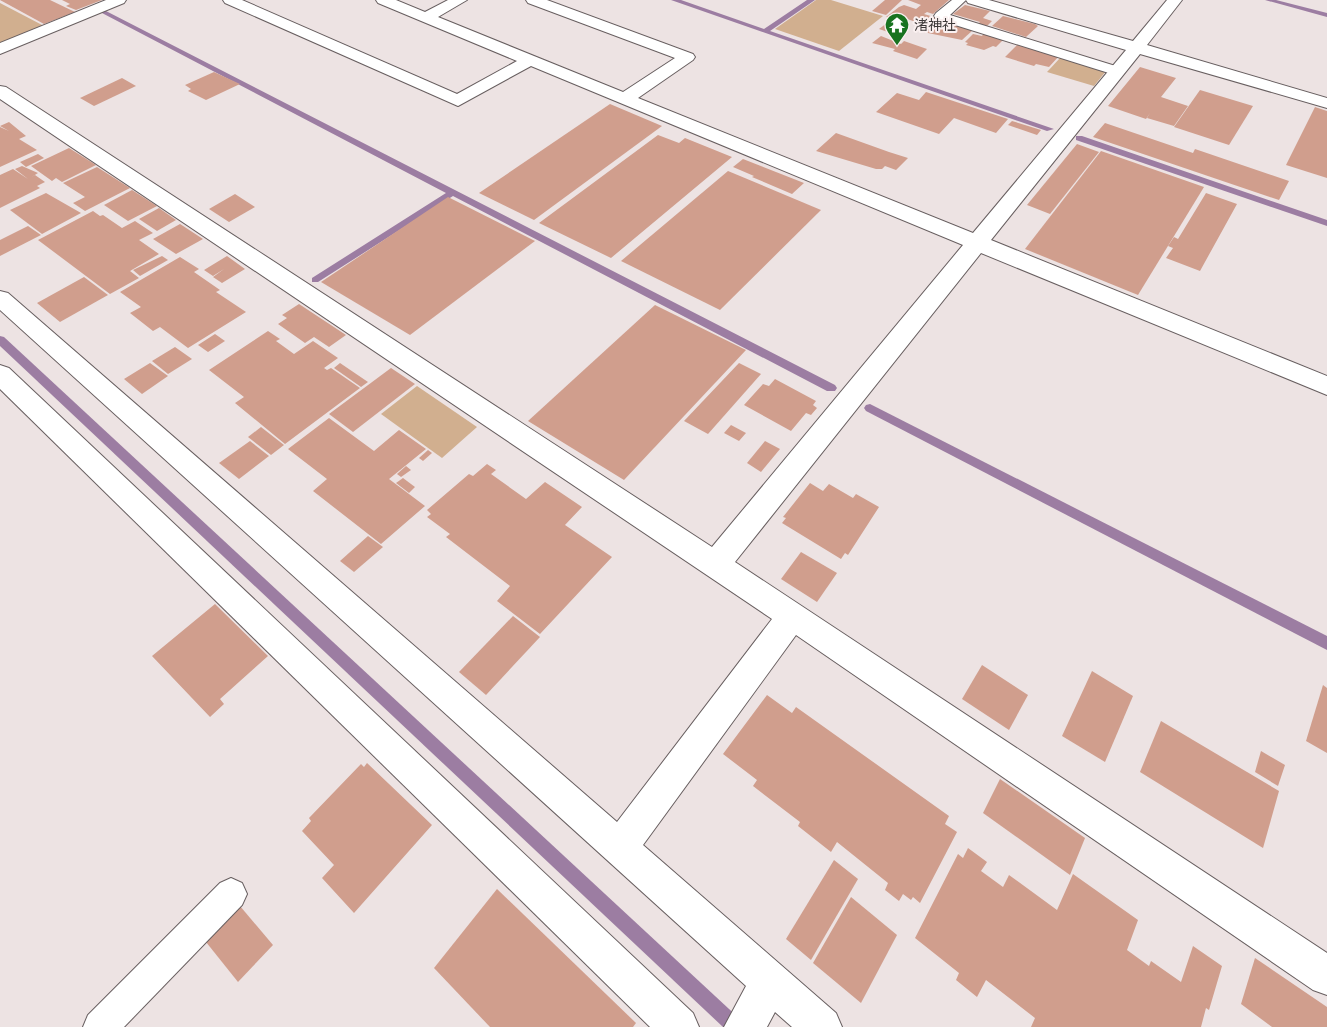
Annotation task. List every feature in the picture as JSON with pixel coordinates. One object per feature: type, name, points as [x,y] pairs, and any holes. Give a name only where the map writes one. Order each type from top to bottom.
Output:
[{"type":"street","points":[[0,49],[119,0]]},
{"type":"street","points":[[230,0],[458,101],[530,60]]},
{"type":"street","points":[[383,0],[1327,386]]},
{"type":"street","points":[[426,18],[460,0]]},
{"type":"street","points":[[533,0],[687,57],[624,99]]},
{"type":"street","points":[[973,0],[1327,103]]},
{"type":"street","points":[[715,565],[1175,0]]},
{"type":"street","points":[[0,91],[792,616],[1327,976]]},
{"type":"street","points":[[0,298],[620,847],[756,1007],[822,1027]]},
{"type":"street","points":[[0,374],[679,1027]]},
{"type":"street","points":[[620,847],[792,616]]},
{"type":"lane","points":[[960,0],[941,16],[1118,71]]},
{"type":"lane","points":[[100,1027],[231,894]]},
{"type":"shaded area","points":[[816,0],[831,0],[883,16],[839,51],[775,29]]},
{"type":"shaded area","points":[[0,3],[44,26],[0,44]]},
{"type":"shaded area","points":[[1061,57],[1106,71],[1094,86],[1047,72]]},
{"type":"shaded area","points":[[417,386],[477,427],[442,458],[381,414]]},
{"type":"building","points":[[0,0],[50,0],[75,12],[44,24]]},
{"type":"building","points":[[62,0],[102,0],[76,10],[66,6],[70,4]]},
{"type":"building","points":[[885,0],[902,0],[886,15],[872,11]]},
{"type":"building","points":[[908,0],[949,0],[933,14],[927,12],[924,14],[937,18],[928,26],[907,19],[903,22],[886,17],[904,5],[916,9],[921,5]]},
{"type":"building","points":[[965,5],[990,11],[983,18],[992,21],[987,26],[953,14]]},
{"type":"building","points":[[1003,16],[1038,26],[1026,37],[992,26]]},
{"type":"building","points":[[938,19],[973,30],[962,40],[923,32]]},
{"type":"building","points":[[887,23],[905,28],[897,35],[879,29]]},
{"type":"building","points":[[984,33],[1004,39],[996,47],[993,46],[984,50],[966,45],[968,43],[965,42],[973,34],[982,36]]},
{"type":"building","points":[[881,36],[901,44],[904,41],[927,49],[917,59],[893,51],[895,49],[872,43]]},
{"type":"building","points":[[1018,44],[1059,56],[1049,67],[1036,64],[1034,66],[1005,57]]},
{"type":"building","points":[[1140,67],[1176,78],[1161,97],[1188,106],[1174,126],[1147,118],[1150,113],[1146,119],[1108,106]]},
{"type":"building","points":[[214,72],[240,84],[206,100],[188,91],[191,89],[185,85]]},
{"type":"building","points":[[122,78],[136,86],[94,106],[80,98]]},
{"type":"building","points":[[1200,90],[1253,106],[1229,145],[1174,127]]},
{"type":"building","points":[[926,92],[1008,119],[996,133],[954,118],[939,134],[876,112],[897,93],[919,100]]},
{"type":"building","points":[[610,104],[662,126],[534,220],[479,193]]},
{"type":"building","points":[[1315,107],[1327,111],[1327,178],[1286,165]]},
{"type":"building","points":[[1012,121],[1041,130],[1037,135],[1008,125]]},
{"type":"building","points":[[9,122],[26,136],[19,139],[37,150],[0,167],[0,127],[9,131],[0,126]]},
{"type":"building","points":[[1105,123],[1193,153],[1195,149],[1289,181],[1279,200],[1093,137]]},
{"type":"building","points":[[836,133],[908,158],[896,170],[885,166],[882,169],[876,169],[816,151]]},
{"type":"building","points":[[658,135],[679,143],[685,138],[732,157],[611,258],[539,223]]},
{"type":"building","points":[[1077,144],[1099,152],[1050,214],[1027,205]]},
{"type":"building","points":[[69,148],[96,165],[62,182],[56,178],[52,181],[31,166]]},
{"type":"building","points":[[1101,151],[1204,187],[1138,295],[1025,249]]},
{"type":"building","points":[[38,154],[44,158],[26,167],[20,162]]},
{"type":"building","points":[[743,159],[804,183],[792,194],[733,167]]},
{"type":"building","points":[[22,166],[38,173],[30,178],[35,175],[45,182],[37,186],[40,188],[0,208],[0,175],[13,169],[28,179],[15,169]]},
{"type":"building","points":[[97,167],[130,188],[85,211],[73,203],[85,197],[63,183]]},
{"type":"building","points":[[728,171],[821,210],[720,310],[621,261]]},
{"type":"building","points":[[132,190],[157,206],[128,221],[104,205]]},
{"type":"building","points":[[46,193],[81,213],[42,234],[10,210]]},
{"type":"building","points":[[1206,193],[1237,204],[1200,271],[1166,258],[1173,248],[1168,246],[1174,237],[1178,239]]},
{"type":"building","points":[[235,194],[255,207],[229,222],[209,209]]},
{"type":"building","points":[[448,197],[535,241],[410,335],[321,282]]},
{"type":"building","points":[[159,208],[176,220],[157,231],[139,219]]},
{"type":"building","points":[[93,211],[100,216],[103,215],[122,228],[135,221],[153,233],[139,240],[159,254],[130,271],[139,278],[110,294],[38,240]]},
{"type":"building","points":[[180,224],[203,239],[176,254],[153,239]]},
{"type":"building","points":[[28,226],[41,235],[0,256],[0,240]]},
{"type":"building","points":[[162,256],[168,260],[140,276],[133,270]]},
{"type":"building","points":[[227,256],[245,269],[222,283],[213,277],[224,269],[213,276],[204,270]]},
{"type":"building","points":[[180,257],[199,269],[194,272],[220,290],[216,292],[246,312],[188,348],[160,327],[153,331],[130,313],[141,307],[120,292]]},
{"type":"building","points":[[84,277],[108,295],[60,322],[37,303]]},
{"type":"building","points":[[299,304],[346,335],[329,347],[314,337],[305,343],[278,324],[287,318],[282,315]]},
{"type":"building","points":[[655,305],[746,350],[624,480],[528,421]]},
{"type":"building","points":[[268,331],[280,339],[276,341],[294,354],[313,341],[338,358],[324,368],[327,370],[331,368],[360,388],[285,444],[235,403],[244,397],[209,370]]},
{"type":"building","points":[[215,334],[225,341],[208,352],[198,345]]},
{"type":"building","points":[[175,347],[192,359],[168,374],[152,361]]},
{"type":"building","points":[[150,363],[168,376],[142,394],[124,379]]},
{"type":"building","points":[[340,363],[368,382],[361,387],[334,368]]},
{"type":"building","points":[[739,363],[761,374],[708,434],[684,421]]},
{"type":"building","points":[[391,368],[415,384],[353,432],[329,414]]},
{"type":"building","points":[[775,379],[816,401],[813,405],[817,408],[811,415],[806,413],[791,431],[744,405],[763,384],[769,386]]},
{"type":"building","points":[[329,418],[374,451],[399,430],[426,449],[389,479],[425,506],[381,544],[313,491],[327,479],[288,449]]},
{"type":"building","points":[[731,425],[746,433],[739,441],[724,433]]},
{"type":"building","points":[[261,427],[284,445],[271,455],[248,437]]},
{"type":"building","points":[[250,441],[269,456],[239,479],[219,463]]},
{"type":"building","points":[[765,441],[780,449],[761,472],[747,463]]},
{"type":"building","points":[[428,450],[432,453],[423,461],[419,458]]},
{"type":"building","points":[[487,464],[496,470],[491,474],[526,499],[545,482],[582,507],[565,525],[612,557],[540,634],[497,601],[510,586],[446,537],[450,534],[427,517],[431,514],[427,510],[469,474],[473,476]]},
{"type":"building","points":[[406,466],[411,470],[401,477],[397,474]]},
{"type":"building","points":[[403,478],[415,487],[409,493],[396,483]]},
{"type":"building","points":[[810,483],[823,491],[829,484],[853,498],[856,494],[879,507],[848,555],[845,553],[841,559],[782,523],[786,518],[783,517]]},
{"type":"building","points":[[368,536],[383,547],[354,572],[340,561]]},
{"type":"building","points":[[801,552],[837,573],[817,602],[781,579]]},
{"type":"building","points":[[215,604],[268,656],[220,699],[224,704],[210,717],[152,656]]},
{"type":"building","points":[[513,616],[540,637],[486,695],[459,672]]},
{"type":"building","points":[[982,665],[1028,695],[1009,730],[962,699]]},
{"type":"building","points":[[1092,671],[1133,696],[1105,762],[1062,736]]},
{"type":"building","points":[[1323,685],[1327,688],[1327,753],[1306,741]]},
{"type":"building","points":[[767,695],[792,713],[796,707],[949,816],[945,824],[957,832],[920,903],[913,897],[911,900],[903,894],[899,901],[885,890],[888,883],[837,842],[831,852],[798,826],[800,822],[753,786],[757,780],[723,754]]},
{"type":"building","points":[[1161,721],[1279,791],[1263,848],[1140,772]]},
{"type":"building","points":[[1261,751],[1285,765],[1278,786],[1255,772]]},
{"type":"building","points":[[367,763],[432,825],[354,913],[322,878],[334,865],[302,831],[311,821],[309,818],[361,764],[364,767]]},
{"type":"building","points":[[1000,779],[1085,838],[1070,875],[983,813]]},
{"type":"building","points":[[968,848],[987,862],[981,871],[1003,887],[1009,875],[1057,910],[1073,874],[1138,920],[1127,950],[1149,966],[1151,961],[1181,982],[1193,946],[1222,966],[1209,1010],[1206,1008],[1201,1027],[1031,1027],[1035,1018],[986,980],[977,997],[956,980],[959,973],[915,938],[958,854],[963,858]]},
{"type":"building","points":[[834,860],[858,879],[811,960],[786,939]]},
{"type":"building","points":[[497,889],[636,1023],[633,1027],[490,1027],[434,968]]},
{"type":"building","points":[[851,897],[897,935],[861,1003],[813,963]]},
{"type":"building","points":[[240,906],[273,945],[238,982],[206,942]]},
{"type":"building","points":[[1255,958],[1327,1007],[1327,1027],[1272,1027],[1241,1004]]},
{"type":"waterway","points":[[674,0],[1050,129]]},
{"type":"waterway","points":[[765,31],[812,0]]},
{"type":"waterway","points":[[1268,0],[1327,15]]},
{"type":"waterway","points":[[104,12],[453,192]]},
{"type":"waterway","points":[[1079,138],[1327,223]]},
{"type":"waterway","points":[[315,280],[453,192]]},
{"type":"waterway","points":[[453,192],[831,388]]},
{"type":"waterway","points":[[0,340],[736,1027]]},
{"type":"waterway","points":[[870,408],[1327,643]]},
{"type":"place","name":"渚神社","points":[[897,46]]}]
